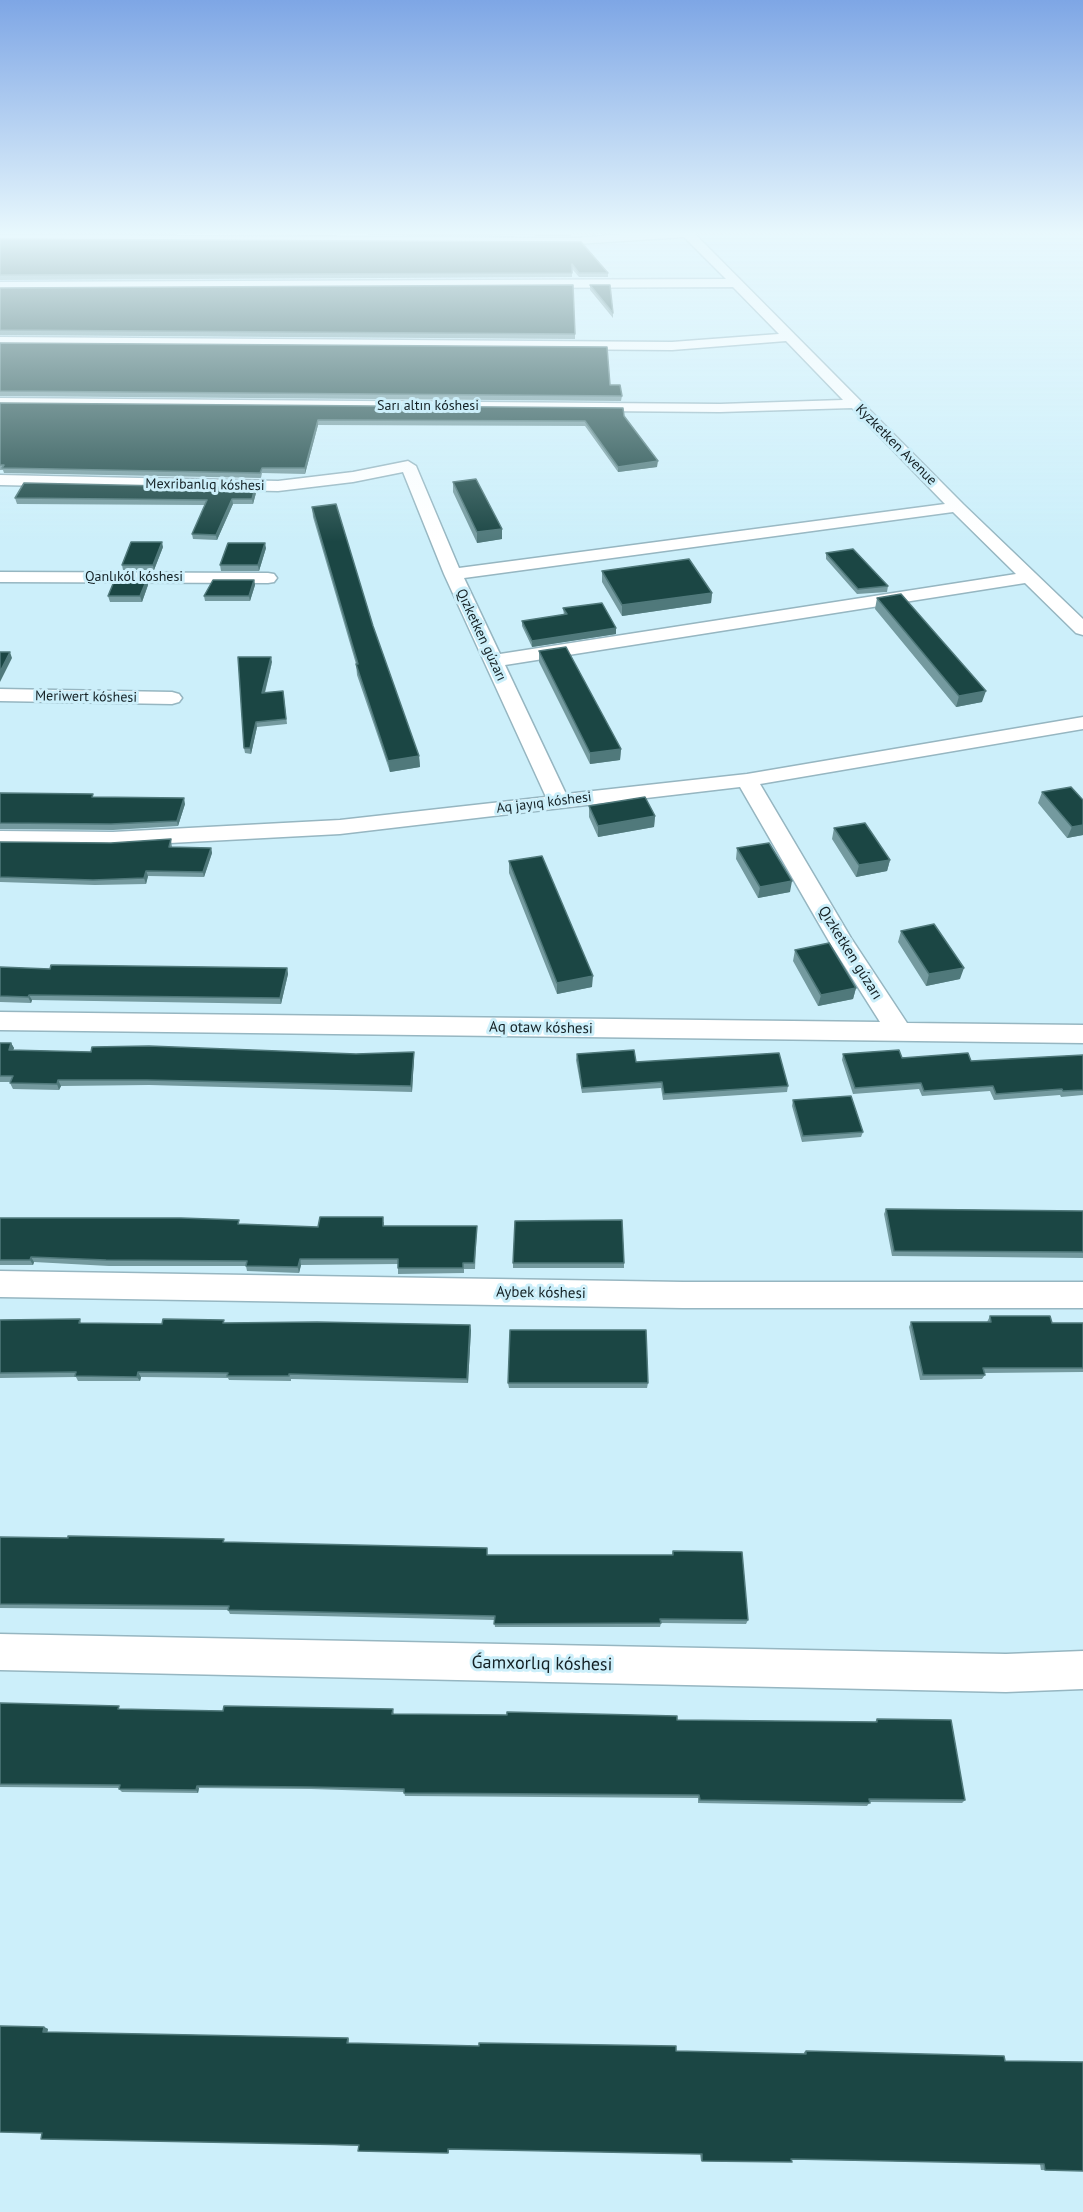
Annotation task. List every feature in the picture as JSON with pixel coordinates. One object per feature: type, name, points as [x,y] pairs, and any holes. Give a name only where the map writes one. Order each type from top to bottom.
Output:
[{"type":"street","points":[[0,341],[672,346],[787,337]]},
{"type":"street","name":"Kyzketken Avenue","points":[[787,337],[1083,629]]},
{"type":"street","name":"Sarı altın kóshesi","points":[[0,402],[720,408],[855,404]]},
{"type":"street","name":"Mexribanlıq kóshesi","points":[[0,480],[278,486],[353,477],[408,466]]},
{"type":"street","name":"Qızketken gúzarı","points":[[408,466],[453,574],[559,802]]},
{"type":"street","points":[[453,574],[957,507]]},
{"type":"street","name":"Qanlıkól kóshesi","points":[[0,577],[268,578]]},
{"type":"street","points":[[493,662],[1030,577]]},
{"type":"street","name":"Meriwert kóshesi","points":[[0,695],[172,698]]},
{"type":"street","name":"Aq jayıq kóshesi","points":[[0,838],[113,839],[340,827],[747,780],[1083,723]]},
{"type":"street","name":"Qızketken gúzarı","points":[[747,780],[842,943],[900,1032]]},
{"type":"street","name":"Aq otaw kóshesi","points":[[0,1021],[1083,1034]]},
{"type":"street","name":"Aybek kóshesi","points":[[0,1284],[683,1295],[1083,1295]]},
{"type":"street","name":"Ǵamxorlıq kóshesi","points":[[0,1652],[1006,1673],[1083,1670]]},
{"type":"building","points":[[0,343],[607,347],[610,385],[620,385],[622,396],[0,391]]},
{"type":"building","points":[[0,403],[623,408],[624,416],[658,461],[618,467],[585,421],[318,420],[305,468],[262,468],[260,473],[2,468],[4,465],[0,465]]},
{"type":"building","points":[[476,479],[502,529],[477,532],[453,482]]},
{"type":"building","points":[[24,483],[255,488],[252,499],[232,499],[216,535],[192,534],[207,500],[15,498]]},
{"type":"building","points":[[336,504],[373,626],[419,756],[388,761],[356,664],[358,664],[312,507]]},
{"type":"building","points":[[131,542],[162,542],[153,565],[122,565]]},
{"type":"building","points":[[228,543],[265,543],[258,565],[220,565]]},
{"type":"building","points":[[853,549],[888,586],[858,589],[826,553]]},
{"type":"building","points":[[689,559],[712,593],[622,605],[602,571]]},
{"type":"building","points":[[115,579],[147,579],[140,596],[108,596]]},
{"type":"building","points":[[213,580],[254,580],[249,596],[204,596]]},
{"type":"building","points":[[901,594],[986,691],[959,696],[877,598]]},
{"type":"building","points":[[602,603],[616,628],[532,641],[522,621],[567,614],[563,608]]},
{"type":"building","points":[[566,647],[621,749],[590,753],[539,651]]},
{"type":"building","points":[[0,652],[10,652],[0,672]]},
{"type":"building","points":[[238,657],[271,657],[262,693],[283,691],[286,719],[256,722],[250,748],[244,748]]},
{"type":"building","points":[[1071,787],[1083,800],[1083,825],[1072,827],[1042,792]]},
{"type":"building","points":[[0,793],[184,798],[177,821],[111,824],[0,823]]},
{"type":"building","points":[[645,797],[655,816],[598,826],[589,806]]},
{"type":"building","points":[[865,823],[890,860],[859,865],[834,828]]},
{"type":"building","points":[[171,839],[169,847],[211,848],[203,872],[146,871],[144,878],[93,880],[0,877],[0,842],[111,843]]},
{"type":"building","points":[[769,843],[792,881],[760,887],[737,848]]},
{"type":"building","points":[[542,856],[593,976],[557,983],[509,861]]},
{"type":"building","points":[[934,924],[964,968],[929,974],[901,931]]},
{"type":"building","points":[[829,943],[856,988],[821,995],[795,950]]},
{"type":"building","points":[[51,965],[287,968],[280,998],[0,996],[0,967],[50,969]]},
{"type":"building","points":[[0,1043],[11,1043],[9,1050],[91,1052],[92,1047],[149,1046],[356,1054],[414,1052],[411,1086],[147,1080],[58,1080],[57,1084],[10,1083],[13,1076],[0,1076]]},
{"type":"building","points":[[634,1050],[636,1062],[779,1053],[788,1086],[664,1094],[662,1082],[582,1088],[577,1054]]},
{"type":"building","points":[[899,1050],[902,1058],[968,1053],[971,1061],[1083,1055],[1083,1090],[1063,1091],[1062,1089],[996,1094],[993,1086],[924,1091],[921,1083],[855,1088],[843,1054]]},
{"type":"building","points":[[851,1096],[863,1132],[803,1136],[793,1100]]},
{"type":"building","points":[[886,1209],[1083,1211],[1083,1252],[894,1251]]},
{"type":"building","points":[[320,1217],[383,1217],[383,1226],[477,1226],[474,1263],[463,1263],[463,1268],[398,1268],[398,1259],[300,1259],[298,1267],[246,1266],[247,1261],[31,1257],[30,1260],[0,1260],[0,1218],[181,1218],[239,1220],[238,1224],[318,1227]]},
{"type":"building","points":[[622,1220],[624,1263],[513,1263],[515,1221]]},
{"type":"building","points":[[990,1316],[1050,1316],[1052,1323],[1083,1323],[1083,1368],[983,1368],[985,1375],[923,1375],[911,1322],[991,1322]]},
{"type":"building","points":[[80,1319],[79,1323],[162,1324],[163,1319],[224,1320],[223,1323],[470,1325],[467,1379],[289,1374],[289,1376],[227,1376],[228,1373],[138,1372],[137,1377],[75,1376],[76,1372],[0,1373],[0,1320]]},
{"type":"building","points":[[510,1330],[646,1330],[648,1383],[508,1383]]},
{"type":"building","points":[[68,1536],[487,1548],[487,1555],[673,1555],[673,1551],[742,1552],[748,1620],[660,1619],[661,1623],[494,1624],[495,1616],[228,1610],[229,1606],[0,1604],[0,1537],[68,1538]]},
{"type":"building","points":[[0,1703],[119,1706],[118,1709],[223,1711],[224,1706],[393,1709],[392,1714],[507,1715],[507,1712],[677,1716],[677,1720],[877,1722],[877,1719],[951,1720],[965,1800],[869,1799],[870,1803],[700,1800],[699,1795],[404,1793],[404,1789],[310,1787],[197,1786],[196,1790],[119,1789],[120,1785],[0,1784]]},
{"type":"building","points":[[0,2026],[44,2027],[43,2032],[348,2038],[347,2043],[676,2046],[676,2051],[806,2054],[806,2051],[1004,2056],[1005,2061],[1083,2062],[1083,2171],[1045,2170],[1044,2164],[791,2159],[792,2162],[702,2161],[702,2154],[448,2149],[448,2153],[358,2151],[359,2145],[41,2139],[42,2133],[0,2132]]}]
